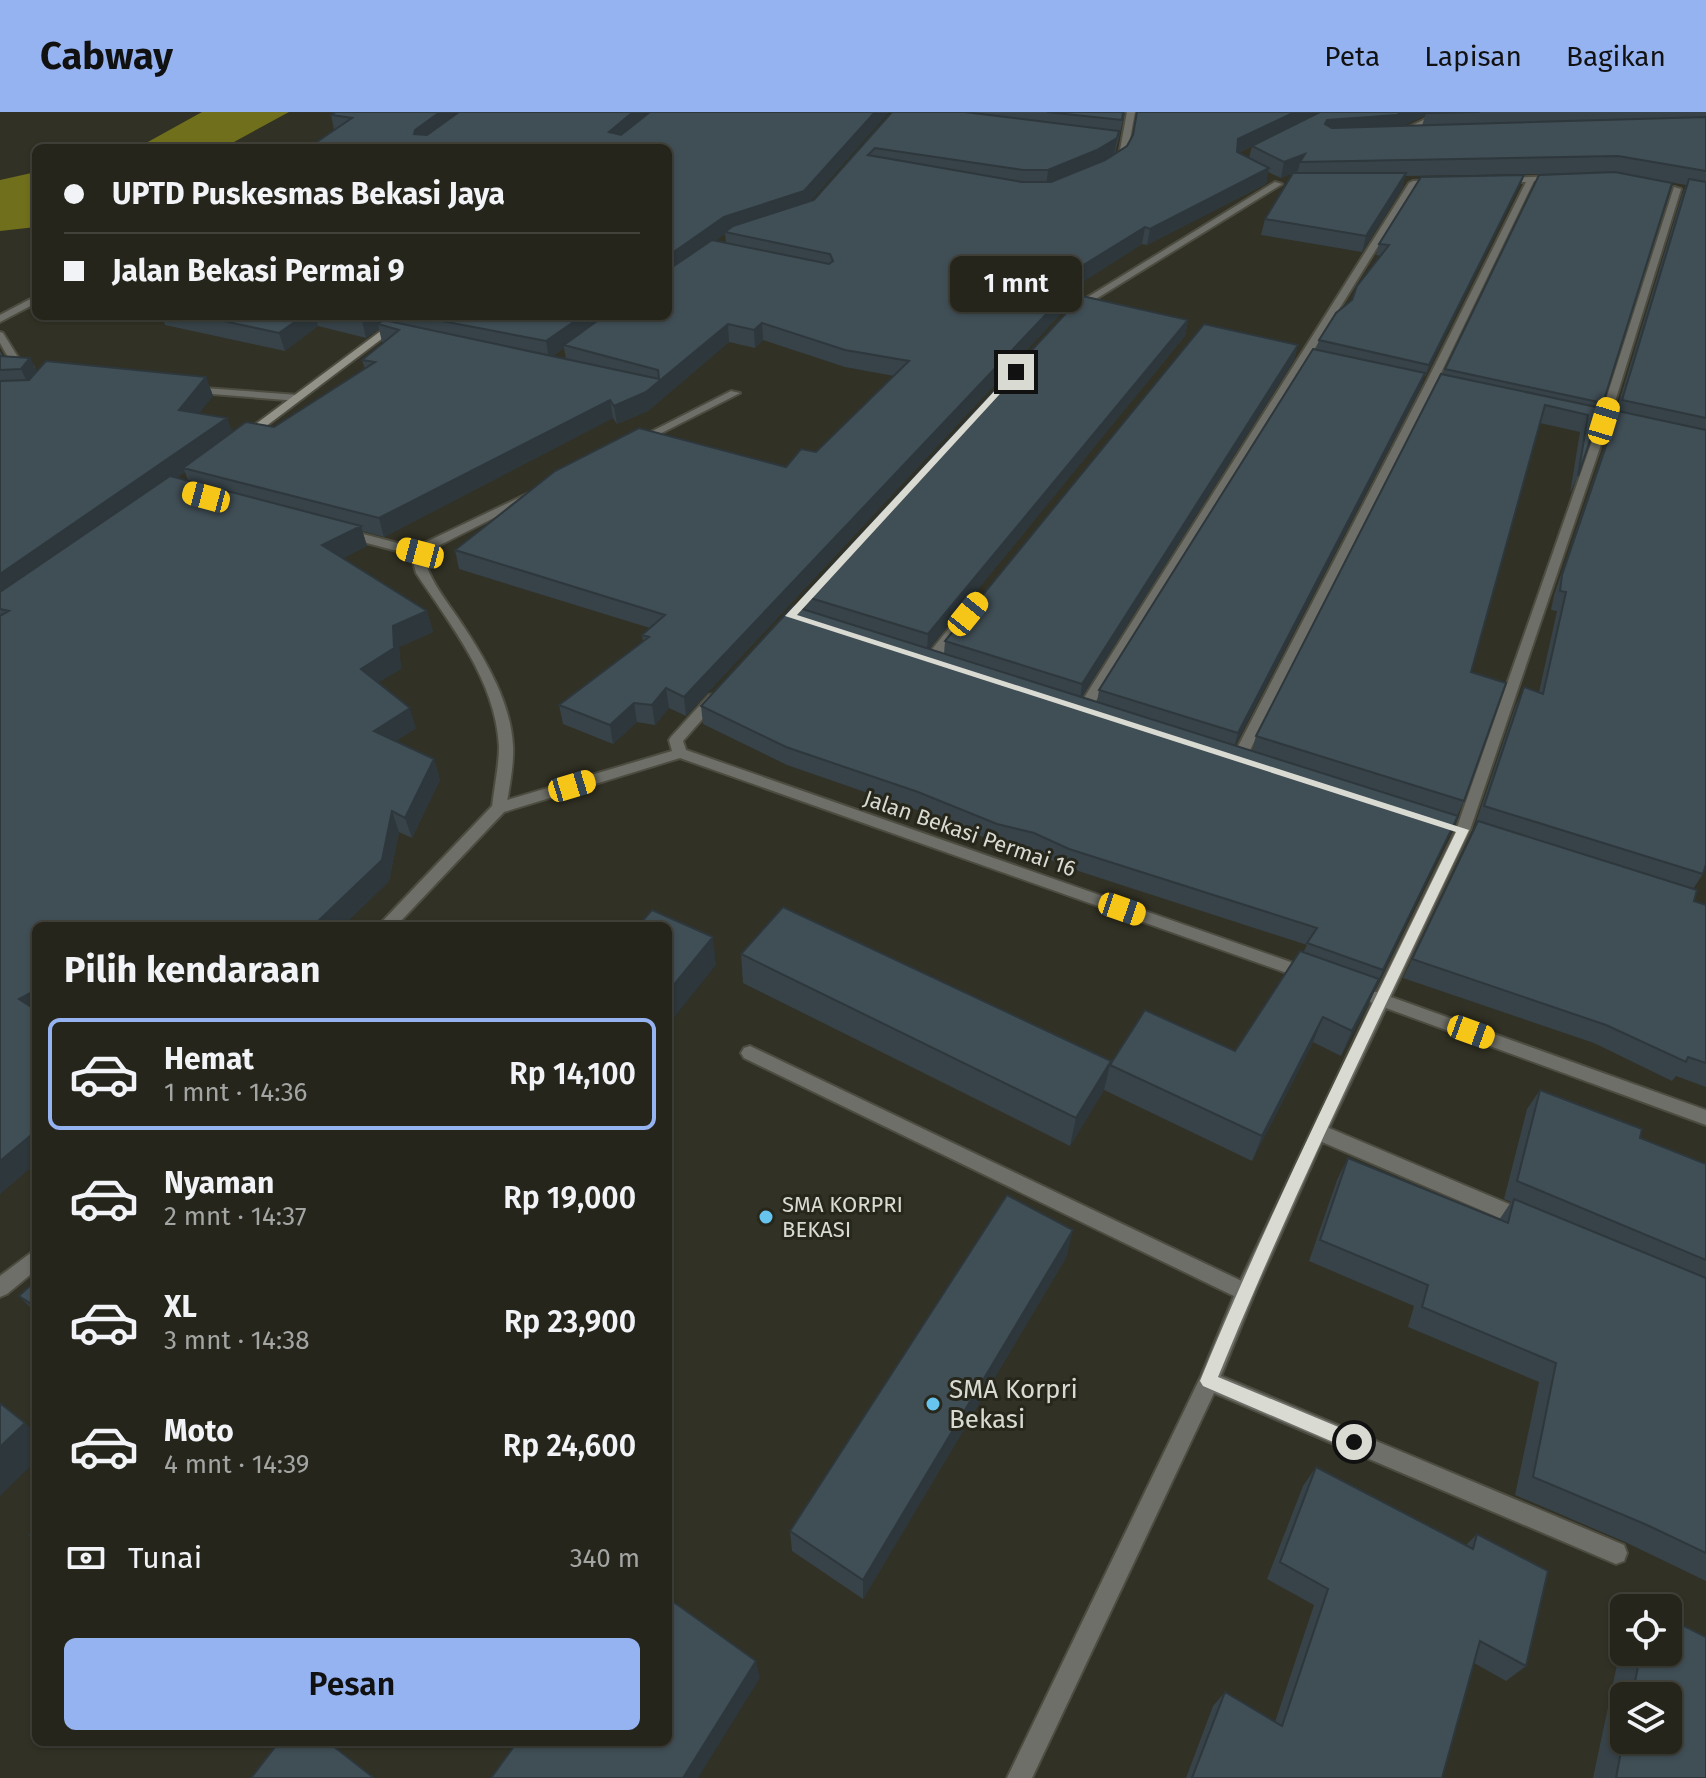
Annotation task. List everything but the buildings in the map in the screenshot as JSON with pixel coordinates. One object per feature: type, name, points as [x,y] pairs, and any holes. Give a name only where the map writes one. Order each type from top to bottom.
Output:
[{"type":"street","points":[[1106,167],[1120,157],[1131,112]]},
{"type":"street","points":[[1395,135],[1446,112]]},
{"type":"street","points":[[1381,136],[1426,135]]},
{"type":"street","points":[[1111,140],[1126,142]]},
{"type":"street","points":[[1266,178],[1278,184],[1293,184]]},
{"type":"street","points":[[1487,181],[1576,178]]},
{"type":"street","points":[[1239,759],[1431,383],[1531,179]]},
{"type":"street","points":[[1398,183],[1443,182]]},
{"type":"street","points":[[1084,709],[1413,183]]},
{"type":"street","points":[[1066,317],[1077,306],[1278,184]]},
{"type":"street","points":[[1019,1778],[1209,1381],[1245,1292],[1318,1132],[1463,830],[1682,189],[1663,186]]},
{"type":"street","points":[[0,319],[32,301]]},
{"type":"street","points":[[1077,306],[1092,309]]},
{"type":"street","points":[[237,444],[402,320]]},
{"type":"street","points":[[386,333],[401,336]]},
{"type":"street","points":[[0,335],[17,364],[42,372]]},
{"type":"street","points":[[1290,353],[1319,359]]},
{"type":"street","points":[[1417,380],[1445,387]]},
{"type":"street","points":[[184,389],[298,398]]},
{"type":"street","points":[[623,449],[735,393]]},
{"type":"street","points":[[1589,418],[1618,424]]},
{"type":"street","points":[[420,553],[426,547],[539,491]]},
{"type":"street","points":[[328,529],[420,553]]},
{"type":"street","points":[[420,553],[422,573],[484,669],[495,694],[506,741],[499,808]]},
{"type":"street","points":[[930,661],[970,612]]},
{"type":"street","points":[[390,922],[499,808],[680,753],[676,740],[728,684]]},
{"type":"street","name":"Jalan Bekasi Permai 16","points":[[680,753],[1324,980]]},
{"type":"street","points":[[1353,990],[1706,1118]]},
{"type":"street","points":[[750,1053],[1245,1292]]},
{"type":"street","points":[[1318,1132],[1534,1224]]},
{"type":"street","points":[[0,1288],[32,1261]]},
{"type":"street","points":[[1209,1381],[1616,1553]]},
{"type":"shaded area","points":[[202,112],[289,112],[230,144],[144,144]]},
{"type":"shaded area","points":[[32,173],[32,227],[0,231],[0,180]]},
{"type":"place","name":"SMA KORPRI BEKASI","points":[[766,1217]]},
{"type":"place","name":"SMA Korpri Bekasi","points":[[933,1404]]},
{"type":"route","points":[[1016,372],[790,616],[1463,830],[1318,1132],[1245,1292],[1209,1381],[1354,1442]]}]
